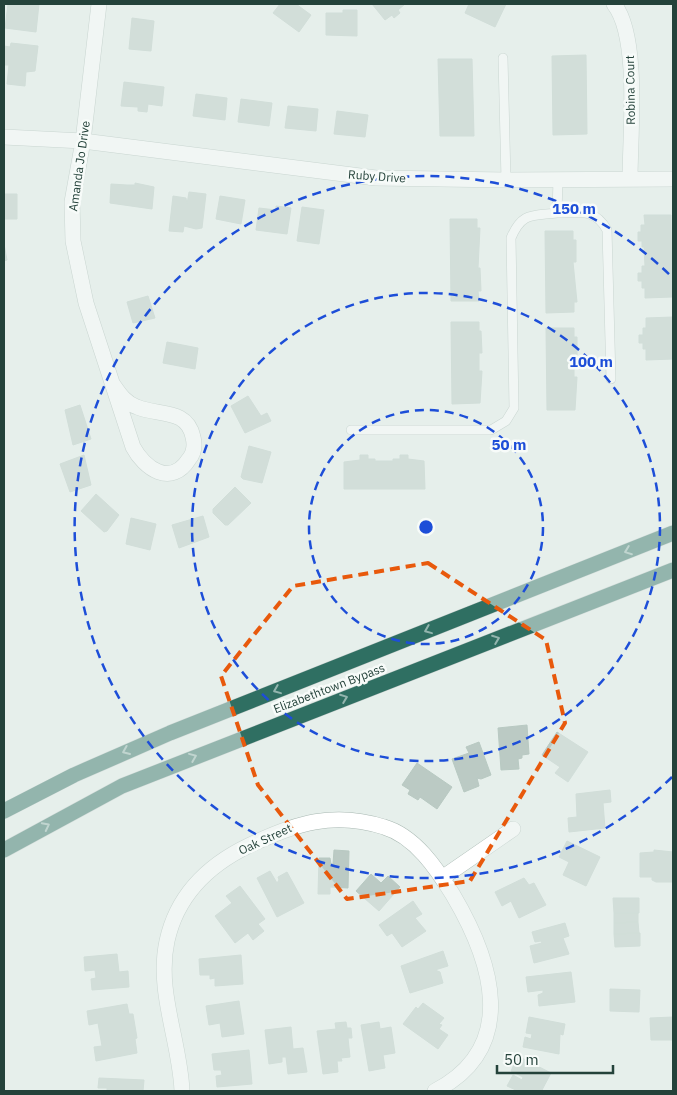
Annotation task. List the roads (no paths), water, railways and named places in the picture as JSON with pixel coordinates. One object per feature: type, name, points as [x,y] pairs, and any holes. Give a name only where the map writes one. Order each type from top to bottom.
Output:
[{"type":"highway","name":"Elizabethtown Bypass","points":[[4,811],[74,775],[170,733],[673,533]]},
{"type":"highway","name":"Elizabethtown Bypass","points":[[4,850],[122,786],[673,570]]},
{"type":"street","name":"Amanda Jo Drive","points":[[100,4],[83,142],[72,202],[73,241],[86,303],[112,384],[133,447],[139,458],[148,468],[160,473],[172,472],[182,468],[194,450],[194,442],[188,424],[170,413],[145,410],[127,402],[112,384]]},
{"type":"street","name":"Robina Court","points":[[614,4],[622,17],[629,39],[631,63],[630,179]]},
{"type":"street","name":"Ruby Drive","points":[[4,137],[83,142],[376,178],[506,180],[673,179]]},
{"type":"street","name":"Oak Street","points":[[182,1091],[166,992],[166,943],[176,911],[185,896],[209,870],[238,851],[295,825],[345,818],[386,827],[400,834],[424,855],[442,878],[466,917],[488,974],[492,1006],[490,1022],[479,1052],[457,1077],[434,1091]]},
{"type":"street","points":[[442,878],[513,829]]},
{"type":"lane","points":[[503,58],[506,180]]},
{"type":"lane","points":[[557,212],[558,180]]},
{"type":"lane","points":[[351,430],[491,430],[506,421],[514,408],[511,238],[517,223],[528,216],[557,212],[592,213],[601,219],[608,230],[611,380]]}]
